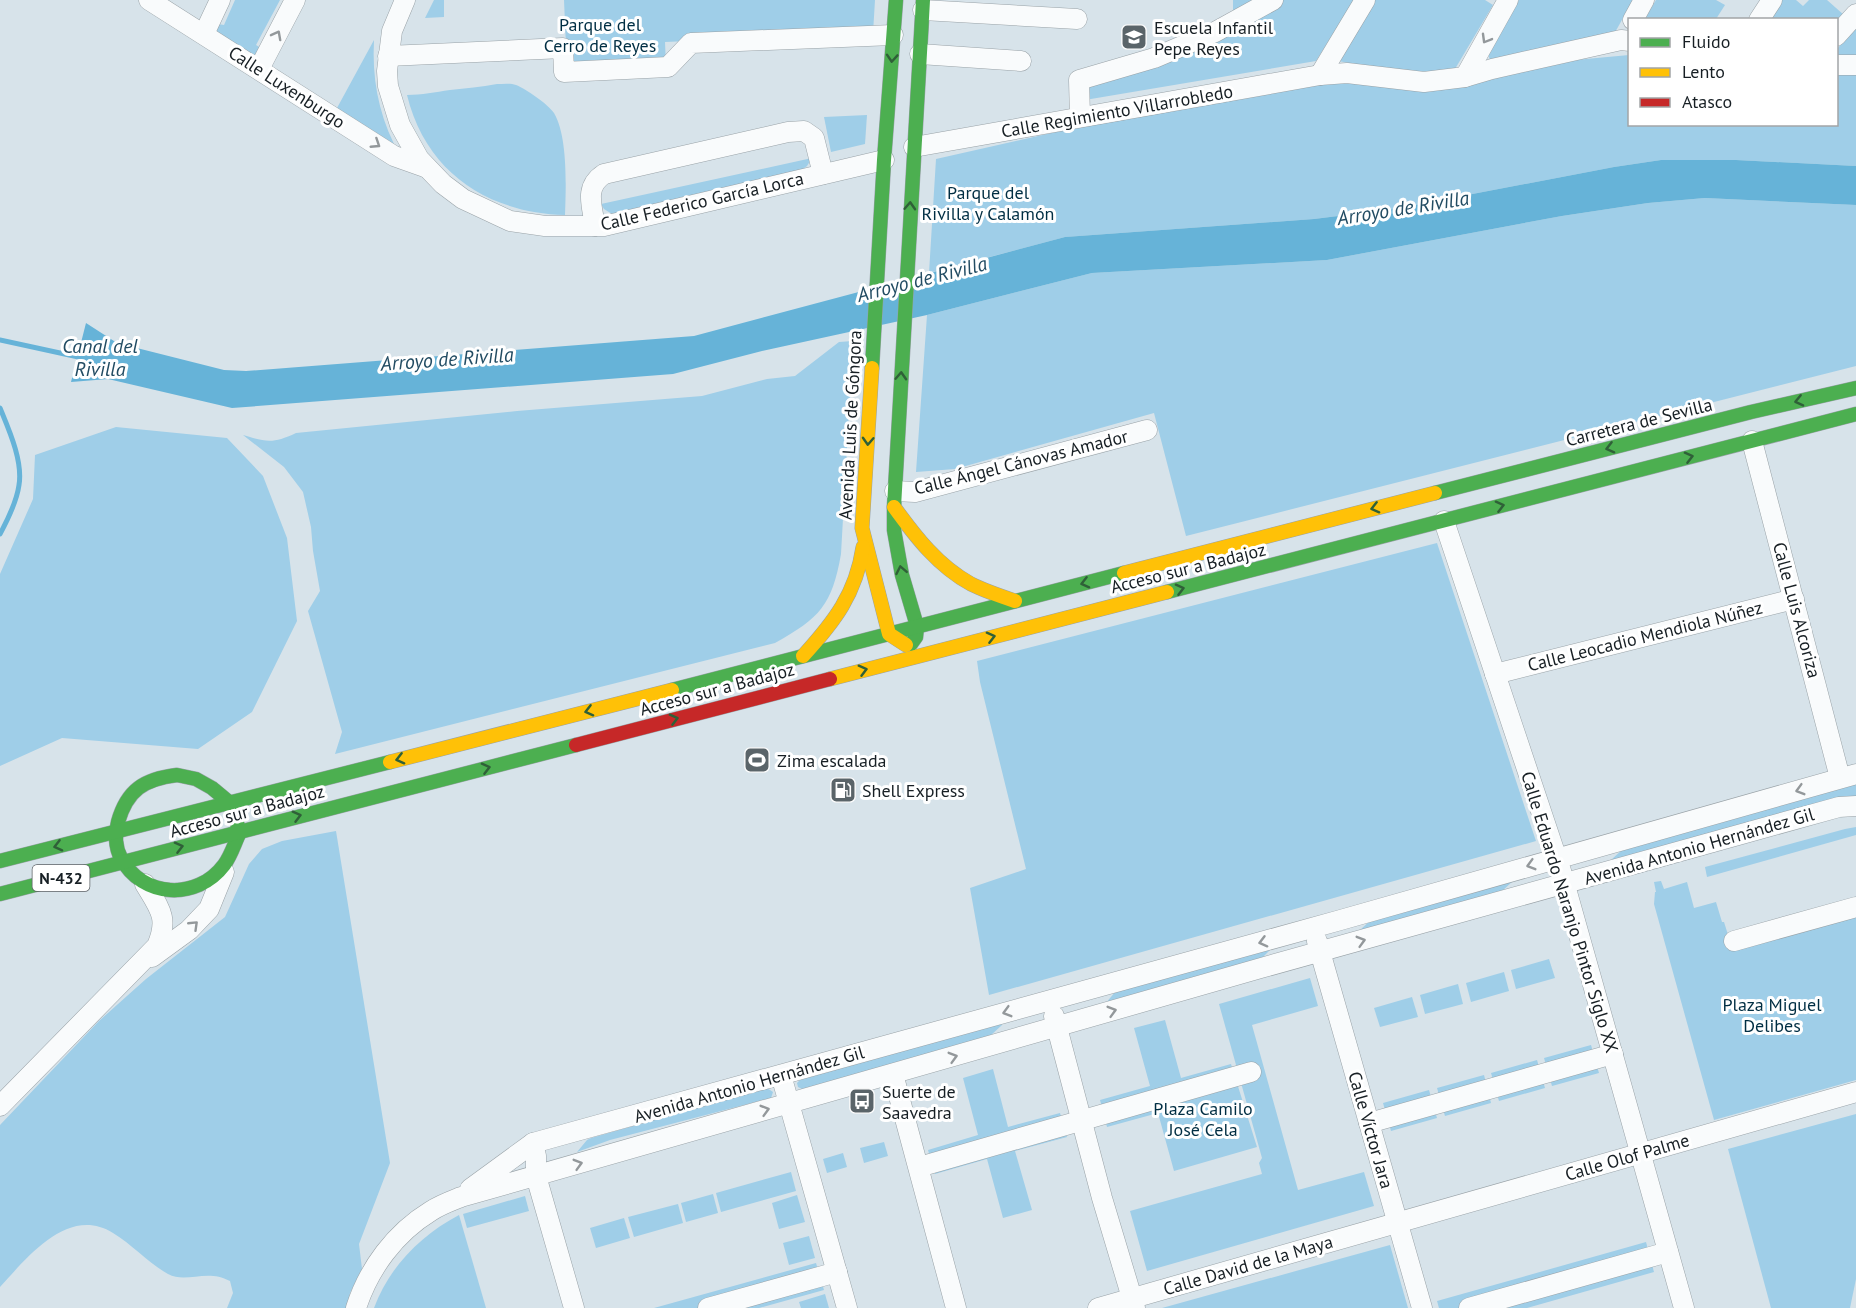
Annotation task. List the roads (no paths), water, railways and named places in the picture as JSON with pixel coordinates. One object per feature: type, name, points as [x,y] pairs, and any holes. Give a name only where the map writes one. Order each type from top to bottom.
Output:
[{"type":"main road","name":"Avenida Luis de Góngora","points":[[889,633],[862,528],[896,0]]},
{"type":"main road","points":[[889,663],[916,637],[917,626],[902,575],[894,530],[894,499],[923,5]]},
{"type":"main road","name":"Carretera de Sevilla","points":[[1432,494],[1751,412],[1856,388]]},
{"type":"main road","points":[[1444,521],[1856,414]]},
{"type":"main road","name":"Acceso sur a Badajoz","points":[[0,861],[1432,494]]},
{"type":"main road","points":[[894,499],[926,547],[951,570],[971,584],[1015,601]]},
{"type":"main road","name":"Acceso sur a Badajoz","points":[[0,894],[1444,521]]},
{"type":"main road","points":[[803,656],[837,618],[847,601],[859,568],[864,537]]},
{"type":"main road","points":[[889,633],[909,646],[935,652]]},
{"type":"main road","points":[[177,774],[196,779],[212,788],[230,803],[240,832],[230,859],[219,873],[204,884],[175,892],[160,890],[145,884],[133,875],[123,861],[115,833],[118,815],[127,798],[141,784],[159,777],[177,774]]},
{"type":"street","name":"Calle Luxenburgo","points":[[149,0],[394,156],[428,168]]},
{"type":"street","points":[[204,34],[220,0]]},
{"type":"street","points":[[259,69],[295,0]]},
{"type":"street","name":"Calle Federico García Lorca","points":[[405,0],[392,31],[388,56],[388,86],[400,125],[412,150],[443,184],[463,199],[510,221],[545,226],[604,226],[884,160]]},
{"type":"street","points":[[1080,117],[1078,80],[1164,53],[1215,32],[1273,0]]},
{"type":"street","points":[[1320,75],[1365,0]]},
{"type":"street","points":[[1465,77],[1508,0]]},
{"type":"street","points":[[1634,18],[1644,0]]},
{"type":"street","points":[[1760,18],[1772,0]]},
{"type":"street","points":[[923,5],[1077,19]]},
{"type":"street","points":[[1838,34],[1856,14]]},
{"type":"street","points":[[388,56],[563,48],[564,72],[668,68],[691,43],[893,35]]},
{"type":"street","name":"Calle Regimiento Villarrobledo","points":[[914,147],[1320,75],[1347,73],[1424,82],[1465,77],[1627,35]]},
{"type":"street","points":[[920,54],[1021,61]]},
{"type":"street","points":[[1838,65],[1856,65]]},
{"type":"street","points":[[595,226],[591,192],[595,180],[604,174],[788,132],[804,131],[814,138],[823,174]]},
{"type":"street","name":"Calle Ángel Cánovas Amador","points":[[894,499],[1147,430]]},
{"type":"street","name":"Calle Luis Alcoriza","points":[[1752,441],[1794,599],[1848,776]]},
{"type":"street","name":"Calle Eduardo Naranjo Pintor Siglo XX","points":[[1444,521],[1561,871],[1684,1308]]},
{"type":"street","name":"Calle Leocadio Mendiola Núñez","points":[[1495,674],[1794,599]]},
{"type":"street","name":"Avenida Antonio Hernández Gil","points":[[356,1308],[370,1274],[385,1251],[405,1230],[432,1210],[461,1197],[983,1048],[1114,983],[1507,900],[1622,840],[1848,776]]},
{"type":"street","name":"Avenida Antonio Hernández Gil","points":[[461,1197],[534,1150],[594,1127],[781,1075],[1261,968],[1366,912],[1561,871],[1839,807],[1856,806]]},
{"type":"street","points":[[131,973],[189,930],[210,909],[230,859]]},
{"type":"street","points":[[0,1106],[157,946],[163,931],[162,916],[145,884]]},
{"type":"street","points":[[1734,941],[1856,907]]},
{"type":"street","name":"Calle Víctor Jara","points":[[1317,940],[1422,1308]]},
{"type":"street","points":[[1053,1014],[1102,1198],[1134,1303]]},
{"type":"street","points":[[1369,1123],[1613,1054]]},
{"type":"street","points":[[919,1167],[1251,1072]]},
{"type":"street","points":[[892,1074],[956,1308]]},
{"type":"street","points":[[781,1075],[847,1308]]},
{"type":"street","name":"Calle Olof Palme","points":[[1397,1222],[1856,1092]]},
{"type":"street","points":[[534,1150],[536,1176],[574,1308]]},
{"type":"street","name":"Calle David de la Maya","points":[[1098,1308],[1134,1303],[1397,1222]]},
{"type":"street","points":[[1469,1308],[1668,1252]]},
{"type":"street","points":[[708,1308],[837,1272]]},
{"type":"water","name":"Canal del Rivilla","points":[[1661,160],[1736,160],[1856,166],[1856,205],[1705,198],[1648,203],[1562,216],[1327,260],[1092,273],[927,315],[762,351],[673,374],[232,408],[108,379],[71,382],[86,323],[117,343],[224,370],[246,371],[694,336],[1065,237],[1314,219],[1394,209]]},
{"type":"waterway","name":"Arroyo de Rivilla","points":[[0,340],[83,358]]},
{"type":"waterway","points":[[0,408],[14,446],[20,476],[16,497],[0,534]]},
{"type":"place","name":"Escuela Infantil Pepe Reyes","points":[[1134,37]]},
{"type":"place","name":"Zima escalada","points":[[757,760]]},
{"type":"place","name":"Shell Express","points":[[843,790]]},
{"type":"place","name":"Suerte de Saavedra","points":[[862,1101]]},
{"type":"park label","name":"Parque del Cerro de Reyes","points":[[600,34]]},
{"type":"park label","name":"Parque del Rivilla y Calamón","points":[[988,202]]},
{"type":"park label","name":"Plaza Miguel Delibes","points":[[1772,1014]]},
{"type":"park label","name":"Plaza Camilo José Cela","points":[[1203,1118]]}]
